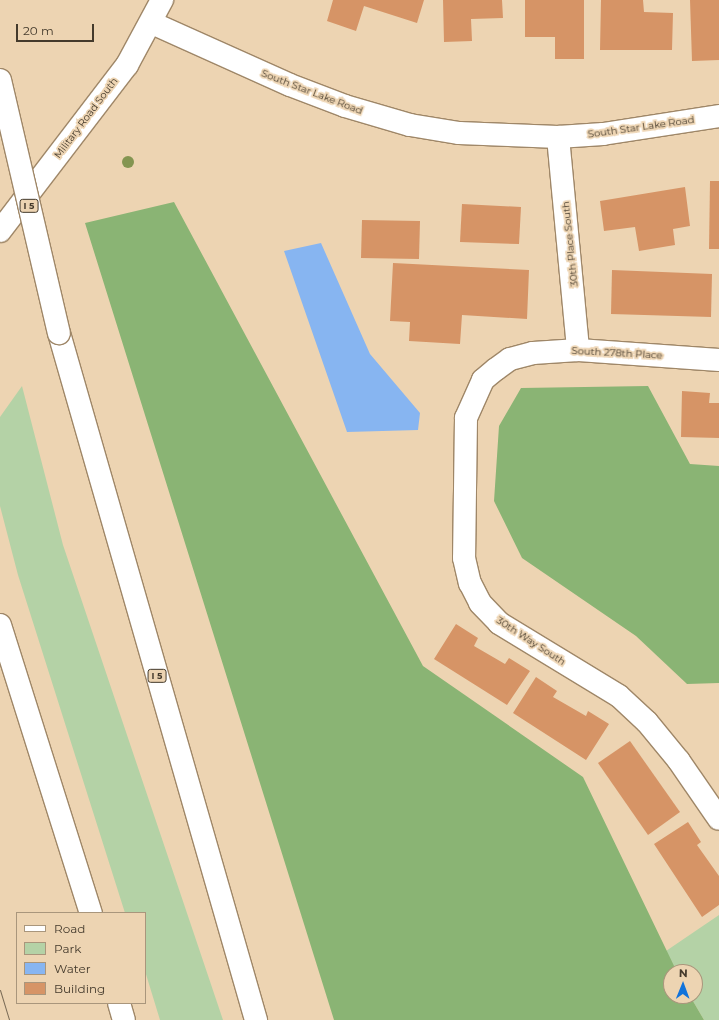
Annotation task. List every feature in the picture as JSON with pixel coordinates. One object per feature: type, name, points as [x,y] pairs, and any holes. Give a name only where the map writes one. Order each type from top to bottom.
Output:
[{"type":"main road","name":"Military Road South","points":[[0,231],[127,65],[152,23],[162,0]]},
{"type":"main road","name":"South Star Lake Road","points":[[152,23],[290,85],[345,106],[410,125],[459,133],[558,137],[603,134],[719,116]]},
{"type":"main road","name":"I 5","points":[[0,80],[59,333],[256,1020]]},
{"type":"main road","name":"30th Place South","points":[[558,137],[578,350]]},
{"type":"main road","name":"South 278th Place","points":[[496,369],[510,359],[533,353],[578,350],[719,360]]},
{"type":"main road","name":"30th Way South","points":[[496,369],[483,380],[466,418],[464,558],[470,583],[480,603],[499,623],[619,696],[647,722],[679,761],[719,819]]},
{"type":"main road","points":[[0,625],[91,912]]},
{"type":"main road","points":[[119,1004],[124,1020]]},
{"type":"green space","points":[[174,202],[423,666],[583,777],[673,964],[663,964],[663,1004],[695,1004],[704,1020],[334,1020],[85,223]]},
{"type":"green space","points":[[22,386],[63,545],[223,1020],[160,1020],[146,974],[146,912],[125,912],[18,575],[0,506],[0,417]]},
{"type":"green space","points":[[648,386],[690,464],[719,466],[719,683],[687,684],[636,636],[522,558],[494,501],[499,426],[521,388]]},
{"type":"green space","points":[[719,915],[719,1020],[704,1020],[695,1004],[703,1004],[703,964],[673,964],[666,951]]},
{"type":"water","points":[[321,243],[370,354],[420,413],[418,430],[347,432],[284,251]]},
{"type":"building","points":[[333,0],[424,0],[417,23],[364,6],[356,31],[327,21]]},
{"type":"building","points":[[443,0],[502,0],[503,18],[471,19],[472,41],[444,42]]},
{"type":"building","points":[[525,0],[584,0],[584,59],[555,59],[555,37],[525,37]]},
{"type":"building","points":[[601,0],[643,0],[644,12],[673,13],[672,50],[600,50]]},
{"type":"building","points":[[690,0],[719,0],[719,60],[692,61]]},
{"type":"building","points":[[710,181],[719,181],[719,249],[709,249]]},
{"type":"building","points":[[685,187],[690,226],[673,229],[675,245],[639,251],[635,227],[604,231],[600,201]]},
{"type":"building","points":[[462,204],[521,207],[519,244],[460,242]]},
{"type":"building","points":[[362,220],[420,221],[419,259],[361,258]]},
{"type":"building","points":[[393,263],[529,270],[527,319],[462,315],[460,344],[409,341],[410,322],[390,321]]},
{"type":"building","points":[[612,270],[712,274],[711,317],[611,314]]},
{"type":"building","points":[[682,391],[710,393],[709,403],[719,403],[719,438],[681,437]]},
{"type":"building","points":[[456,624],[478,638],[474,646],[505,664],[509,658],[530,671],[507,705],[434,659]]},
{"type":"building","points":[[536,677],[557,691],[553,697],[586,716],[588,711],[609,724],[586,760],[513,713]]},
{"type":"building","points":[[630,741],[680,812],[648,835],[598,763]]},
{"type":"building","points":[[688,822],[701,842],[697,845],[719,876],[719,905],[702,917],[654,844]]},
{"type":"tram line","points":[[0,990],[9,1020]]}]
